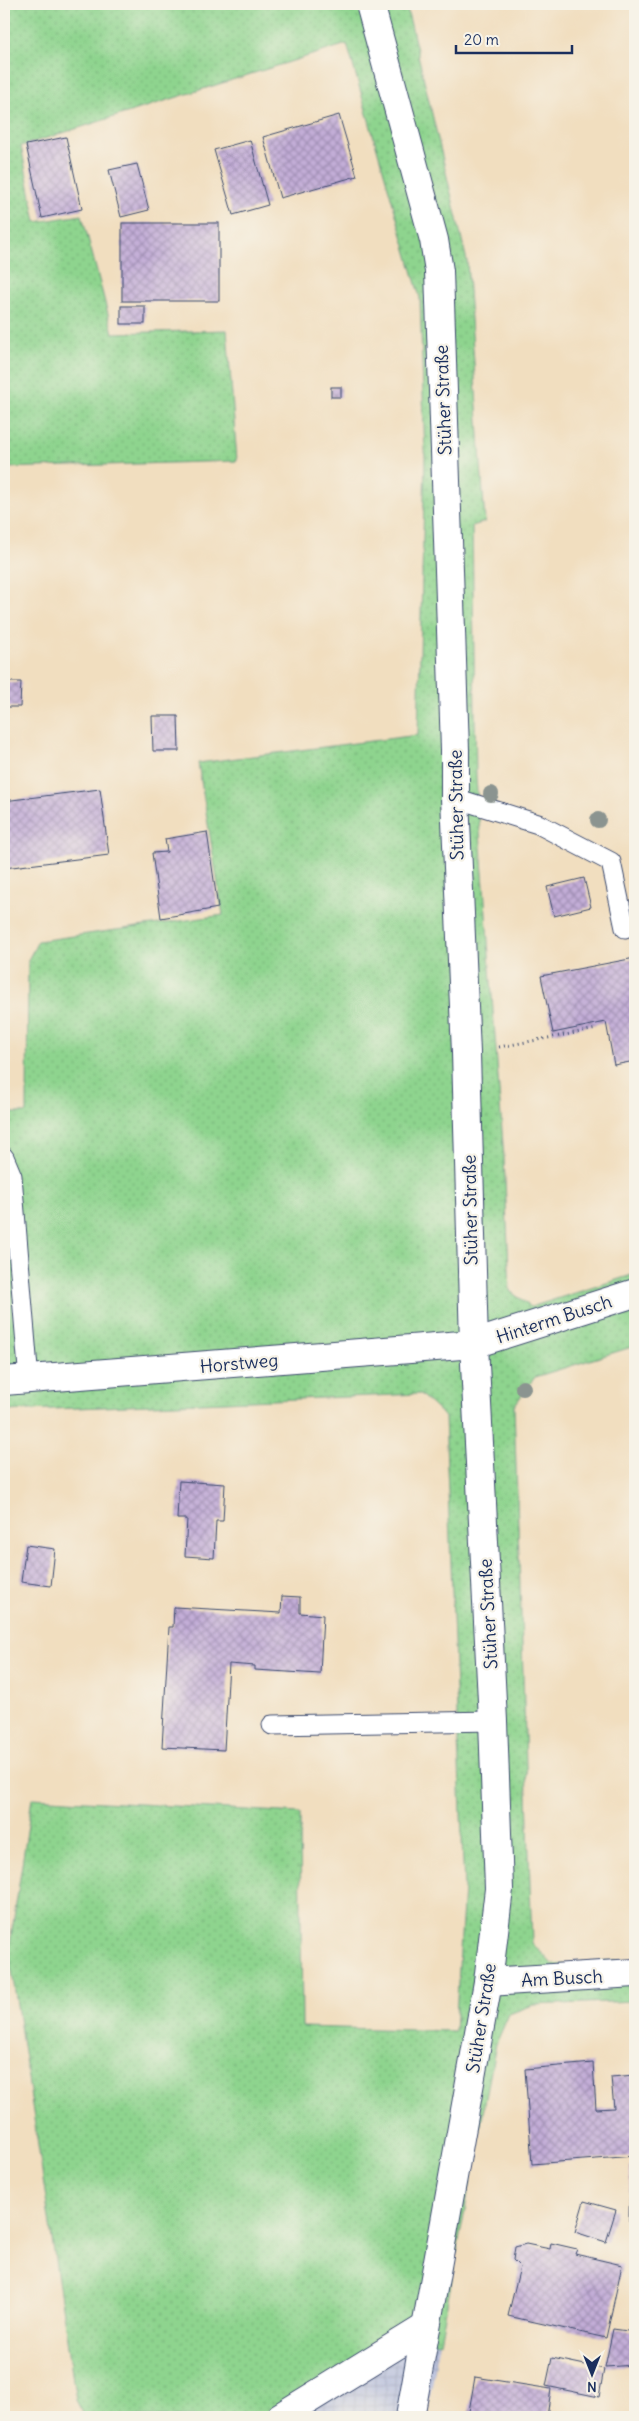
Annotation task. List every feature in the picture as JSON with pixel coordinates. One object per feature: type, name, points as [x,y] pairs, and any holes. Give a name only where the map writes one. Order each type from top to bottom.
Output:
[{"type":"street","name":"Stüher Straße","points":[[370,4],[434,240],[439,271],[474,1344],[493,1721],[499,1889],[488,1982],[410,2417]]},
{"type":"street","name":"Hinterm Busch","points":[[474,1344],[635,1293]]},
{"type":"street","name":"Horstweg","points":[[16,1381],[474,1344]]},
{"type":"street","name":"Am Busch","points":[[488,1982],[635,1973]]},
{"type":"street","points":[[280,2417],[426,2327]]},
{"type":"lane","points":[[455,798],[538,824],[611,862],[625,928]]},
{"type":"lane","points":[[4,1157],[12,1176],[16,1381]]},
{"type":"lane","points":[[272,1725],[493,1721]]},
{"type":"path","points":[[466,1053],[597,1029]]},
{"type":"shaded area","points":[[402,2338],[440,2342],[426,2417],[270,2417]]},
{"type":"green space","points":[[4,4],[406,4],[467,261],[485,522],[472,526],[476,778],[504,1158],[510,1291],[531,1307],[635,1274],[635,1346],[535,1377],[514,1406],[532,1943],[553,1965],[635,1960],[635,2001],[533,2005],[509,2014],[496,2044],[440,2342],[402,2338],[270,2417],[85,2417],[76,2400],[9,1951],[32,1798],[300,1813],[302,2027],[455,2031],[464,1888],[445,1417],[420,1394],[4,1411],[4,1113],[27,1113],[28,960],[38,941],[223,915],[198,763],[418,735],[425,458],[420,298],[347,44],[21,146],[36,222],[82,215],[113,333],[227,330],[237,461],[4,468]]},
{"type":"building","points":[[339,115],[357,176],[280,198],[263,137]]},
{"type":"building","points":[[66,137],[82,209],[42,218],[26,145]]},
{"type":"building","points":[[250,140],[268,205],[233,215],[214,150]]},
{"type":"building","points":[[137,164],[149,210],[121,217],[109,170]]},
{"type":"building","points":[[122,223],[219,223],[219,301],[122,301]]},
{"type":"building","points":[[121,306],[145,306],[145,324],[121,324]]},
{"type":"building","points":[[331,387],[341,387],[341,397],[331,397]]},
{"type":"building","points":[[7,682],[21,682],[20,707],[6,707]]},
{"type":"building","points":[[152,716],[178,716],[179,751],[153,751]]},
{"type":"building","points":[[100,789],[109,855],[4,868],[4,801]]},
{"type":"building","points":[[207,832],[218,908],[161,918],[152,853],[167,852],[165,839]]},
{"type":"building","points":[[584,878],[591,907],[554,916],[547,887]]},
{"type":"building","points":[[635,958],[635,1061],[614,1065],[606,1022],[553,1033],[541,976]]},
{"type":"building","points":[[179,1481],[225,1484],[223,1521],[216,1521],[214,1558],[185,1556],[187,1519],[177,1519]]},
{"type":"building","points":[[26,1545],[55,1549],[51,1586],[21,1582]]},
{"type":"building","points":[[282,1596],[300,1597],[300,1613],[323,1615],[320,1674],[255,1670],[255,1666],[229,1664],[224,1750],[162,1747],[169,1627],[173,1627],[174,1607],[281,1613]]},
{"type":"building","points":[[593,2063],[596,2109],[614,2108],[611,2077],[635,2075],[635,2156],[532,2164],[525,2069]]},
{"type":"building","points":[[630,2165],[635,2165],[635,2221],[629,2221]]},
{"type":"building","points":[[584,2201],[616,2210],[606,2242],[575,2232]]},
{"type":"building","points":[[551,2243],[577,2249],[575,2254],[622,2265],[606,2338],[508,2316],[520,2267],[513,2260],[515,2247],[526,2244],[550,2249]]},
{"type":"building","points":[[613,2329],[635,2332],[635,2365],[605,2367]]},
{"type":"building","points":[[552,2358],[604,2369],[599,2397],[546,2386]]},
{"type":"building","points":[[475,2377],[551,2389],[547,2417],[468,2417]]}]
